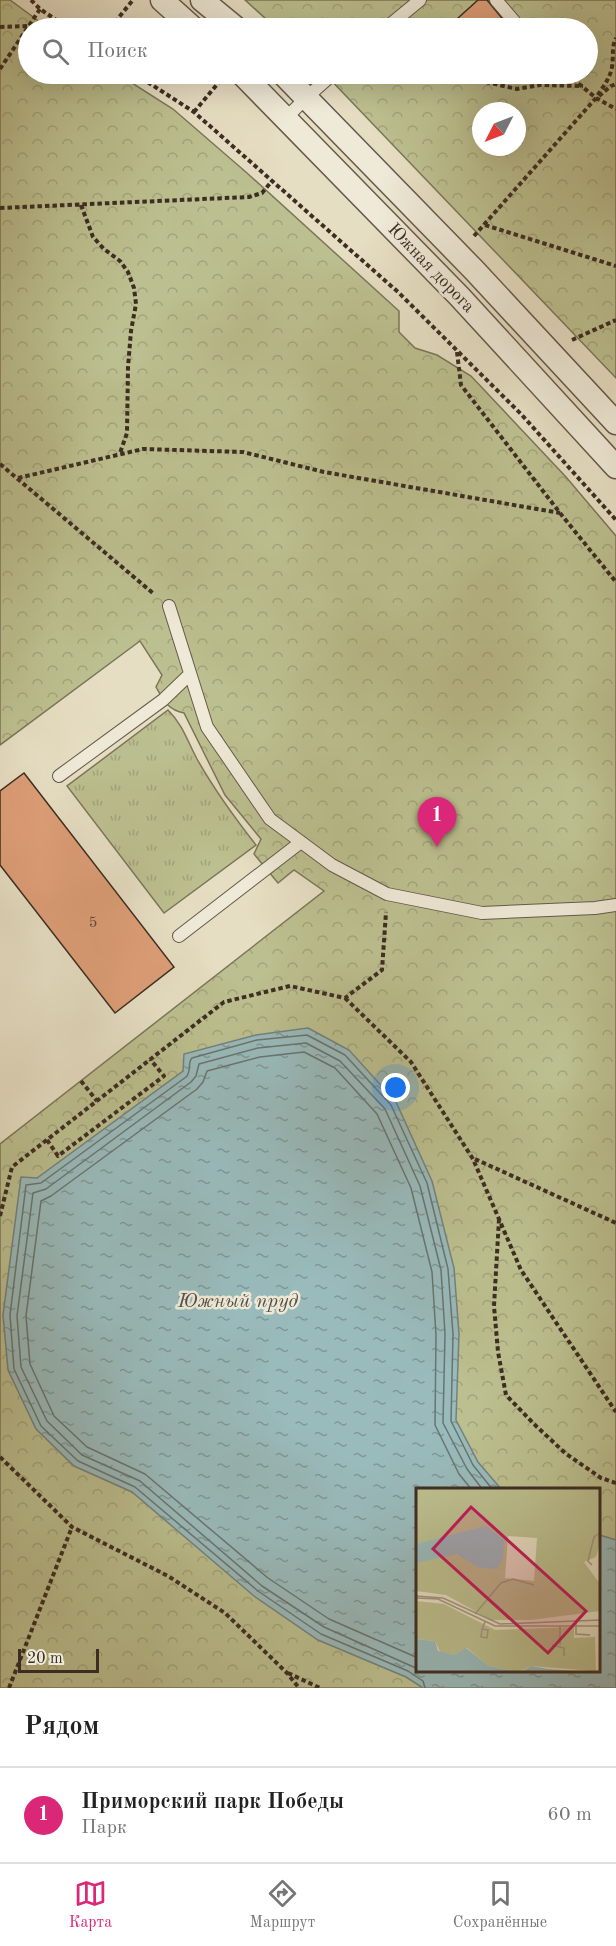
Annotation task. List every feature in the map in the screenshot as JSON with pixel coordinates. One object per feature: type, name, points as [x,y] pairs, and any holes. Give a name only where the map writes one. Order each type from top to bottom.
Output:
[{"type":"street","points":[[163,0],[182,18]]},
{"type":"street","points":[[202,0],[224,18]]},
{"type":"street","name":"Южная дорога","points":[[252,84],[459,296],[616,467]]},
{"type":"street","name":"Южная дорога","points":[[293,84],[474,270],[616,423]]},
{"type":"lane","points":[[398,18],[420,0]]},
{"type":"lane","points":[[496,0],[511,18]]},
{"type":"lane","points":[[286,118],[322,84]]},
{"type":"lane","points":[[169,606],[207,727],[270,819],[332,865],[387,894],[482,913],[596,908],[616,905]]},
{"type":"lane","points":[[59,777],[163,699],[189,675]]},
{"type":"lane","points":[[179,936],[301,842]]},
{"type":"path","points":[[31,0],[53,18]]},
{"type":"path","points":[[118,18],[133,0]]},
{"type":"path","points":[[33,18],[40,9]]},
{"type":"path","points":[[0,27],[18,26]]},
{"type":"path","points":[[474,236],[596,98],[610,76],[613,63],[612,48],[616,38]]},
{"type":"path","points":[[0,69],[18,40]]},
{"type":"path","points":[[151,84],[194,112],[398,292],[521,414],[616,520]]},
{"type":"path","points":[[194,112],[218,84]]},
{"type":"path","points":[[492,84],[517,89],[540,85],[583,86]]},
{"type":"path","points":[[580,84],[596,98],[616,109]]},
{"type":"path","points":[[596,98],[616,84]]},
{"type":"path","points":[[0,208],[249,197],[262,193],[272,181]]},
{"type":"path","points":[[81,205],[93,237],[124,266],[134,288],[136,304],[130,346],[127,433],[120,454]]},
{"type":"path","points":[[485,225],[616,266]]},
{"type":"path","points":[[572,340],[616,320]]},
{"type":"path","points":[[457,352],[461,385],[616,582]]},
{"type":"path","points":[[18,478],[143,449],[243,452],[324,472],[560,513]]},
{"type":"path","points":[[0,464],[169,606]]},
{"type":"path","points":[[345,998],[382,970],[387,894]]},
{"type":"path","points":[[0,1216],[12,1167],[224,1002],[290,986],[345,998],[411,1062],[473,1159],[521,1270],[616,1412]]},
{"type":"path","points":[[47,1140],[58,1156],[164,1076],[150,1059]]},
{"type":"path","points":[[81,1081],[97,1101]]},
{"type":"path","points":[[473,1159],[616,1223]]},
{"type":"path","points":[[499,1218],[494,1306],[498,1352],[506,1395],[566,1453],[601,1478],[616,1483]]},
{"type":"path","points":[[0,1457],[72,1527],[168,1576],[225,1613],[287,1673],[299,1688]]},
{"type":"path","points":[[9,1688],[72,1527]]},
{"type":"path","points":[[287,1673],[320,1688]]},
{"type":"green space","points":[[0,0],[10,0],[34,18],[18,18],[18,84],[134,84],[173,109],[399,311],[399,332],[415,348],[437,355],[471,376],[566,477],[616,536],[616,1688],[0,1688],[0,1144],[324,891],[294,870],[278,883],[254,854],[261,839],[225,795],[184,713],[170,707],[162,697],[156,687],[162,675],[140,641],[0,745]]},
{"type":"green space","points":[[245,0],[616,0],[616,378],[335,84],[598,84],[598,18],[265,18]]},
{"type":"green space","points":[[168,710],[181,727],[217,792],[256,845],[164,913],[67,786]]},
{"type":"water","name":"Южный пруд","points":[[308,1028],[349,1050],[396,1102],[432,1181],[454,1268],[459,1334],[456,1420],[478,1462],[500,1488],[416,1488],[416,1673],[601,1673],[601,1535],[616,1540],[616,1688],[423,1688],[406,1677],[318,1640],[254,1596],[132,1492],[74,1466],[36,1429],[8,1370],[3,1315],[21,1177],[37,1178],[183,1071],[184,1054],[256,1035]]},
{"type":"building","points":[[478,0],[487,0],[502,18],[458,18]]},
{"type":"building","points":[[24,773],[174,967],[115,1013],[0,865],[0,791]]},
{"type":"place","name":"Приморский парк Победы","points":[[437,847]]}]
